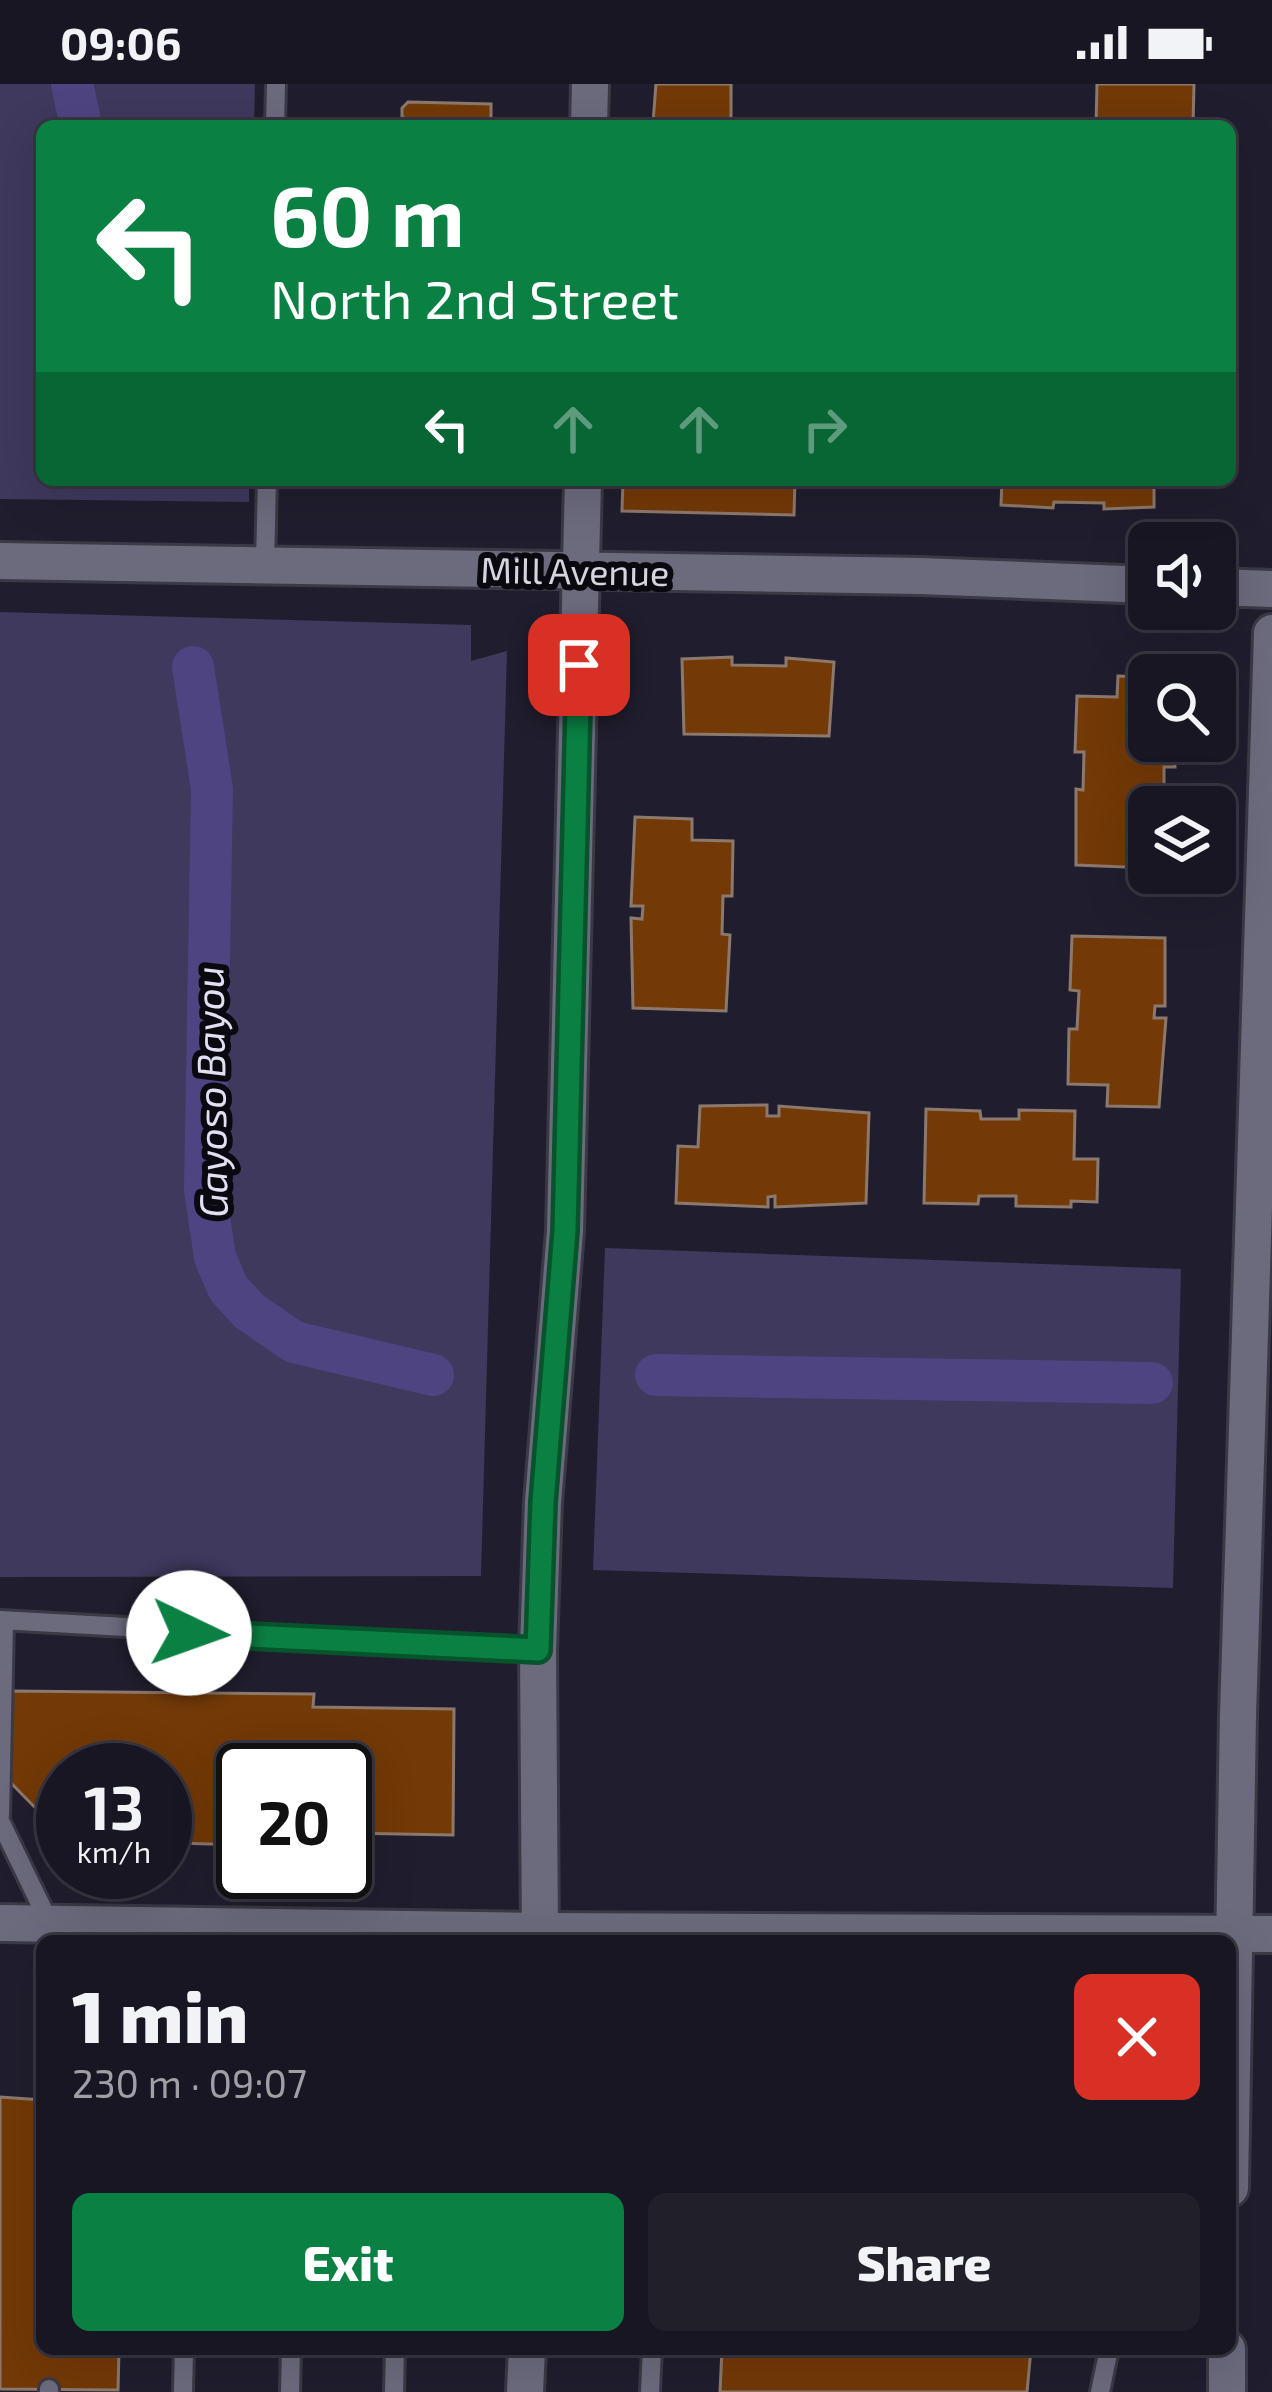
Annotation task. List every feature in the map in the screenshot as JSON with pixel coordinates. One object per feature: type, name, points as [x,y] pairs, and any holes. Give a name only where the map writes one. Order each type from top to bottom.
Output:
[{"type":"street","points":[[589,120],[590,84]]},
{"type":"street","points":[[540,1935],[538,1650],[543,1502],[565,1231],[583,486]]},
{"type":"street","name":"Mill Avenue","points":[[0,561],[1128,584]]},
{"type":"street","points":[[1236,588],[1272,589]]},
{"type":"street","points":[[1234,1935],[1272,633]]},
{"type":"street","points":[[0,1923],[50,1932],[420,1935]]},
{"type":"street","points":[[714,1935],[1272,1934]]},
{"type":"street","points":[[525,2392],[527,2355]]},
{"type":"street","points":[[1227,2355],[1227,2392]]},
{"type":"lane","points":[[275,120],[276,84]]},
{"type":"lane","points":[[265,565],[267,486]]},
{"type":"lane","points":[[50,1932],[0,1818],[2,1621],[538,1650]]},
{"type":"lane","points":[[183,2392],[184,2355]]},
{"type":"lane","points":[[290,2392],[291,2355]]},
{"type":"lane","points":[[394,2392],[395,2355]]},
{"type":"lane","points":[[650,2392],[652,2355]]},
{"type":"lane","points":[[1100,2392],[1108,2355]]},
{"type":"shaded area","points":[[0,84],[255,84],[254,120],[36,120],[36,486],[249,486],[249,502],[0,499]]},
{"type":"shaded area","points":[[0,612],[471,625],[471,661],[507,651],[481,1576],[0,1577]]},
{"type":"shaded area","points":[[605,1248],[1181,1269],[1173,1588],[593,1570]]},
{"type":"building","points":[[656,84],[731,84],[731,120],[653,120]]},
{"type":"building","points":[[1097,84],[1194,84],[1193,120],[1096,120]]},
{"type":"building","points":[[408,102],[491,104],[491,120],[408,120],[402,117]]},
{"type":"building","points":[[623,486],[795,486],[794,515],[622,511]]},
{"type":"building","points":[[1002,486],[1154,486],[1154,507],[1104,509],[1104,503],[1054,502],[1053,508],[1001,505]]},
{"type":"building","points":[[732,657],[732,665],[786,666],[786,658],[834,662],[829,736],[684,734],[682,659]]},
{"type":"building","points":[[1118,676],[1128,676],[1128,762],[1175,762],[1175,767],[1164,767],[1164,786],[1128,786],[1128,867],[1076,865],[1076,789],[1083,790],[1084,752],[1075,752],[1077,696],[1117,697]]},
{"type":"building","points":[[635,817],[692,819],[692,840],[733,841],[732,896],[723,896],[722,934],[730,935],[726,1011],[633,1008],[631,918],[642,919],[643,906],[631,906]]},
{"type":"building","points":[[1072,936],[1165,938],[1165,1006],[1155,1006],[1154,1018],[1166,1018],[1159,1107],[1107,1106],[1108,1085],[1068,1084],[1069,1029],[1077,1029],[1079,991],[1070,990]]},
{"type":"building","points":[[767,1105],[767,1116],[779,1116],[779,1106],[869,1113],[866,1203],[775,1207],[775,1196],[768,1197],[768,1207],[676,1203],[678,1146],[698,1147],[700,1106]]},
{"type":"building","points":[[926,1109],[980,1111],[981,1119],[1019,1119],[1019,1110],[1075,1111],[1074,1159],[1098,1159],[1097,1202],[1071,1201],[1071,1207],[1016,1206],[1016,1196],[979,1196],[978,1204],[924,1203]]},
{"type":"building","points":[[12,1691],[314,1694],[313,1707],[454,1709],[453,1835],[372,1834],[372,1743],[216,1743],[216,1844],[192,1843],[192,1743],[36,1743],[36,1809],[10,1782]]},
{"type":"building","points":[[0,2097],[36,2100],[36,2355],[119,2355],[118,2390],[0,2389]]},
{"type":"building","points":[[722,2355],[1030,2355],[1027,2392],[720,2392]]},
{"type":"waterway","name":"Gayoso Bayou","points":[[72,84],[80,120]]},
{"type":"waterway","name":"Gayoso Bayou","points":[[193,667],[212,789],[205,1190],[215,1257],[228,1288],[249,1311],[294,1342],[433,1375]]},
{"type":"waterway","name":"Gayoso Bayou","points":[[656,1375],[1152,1383]]},
{"type":"route","points":[[189,1633],[538,1650],[543,1502],[565,1231],[579,665]]}]
